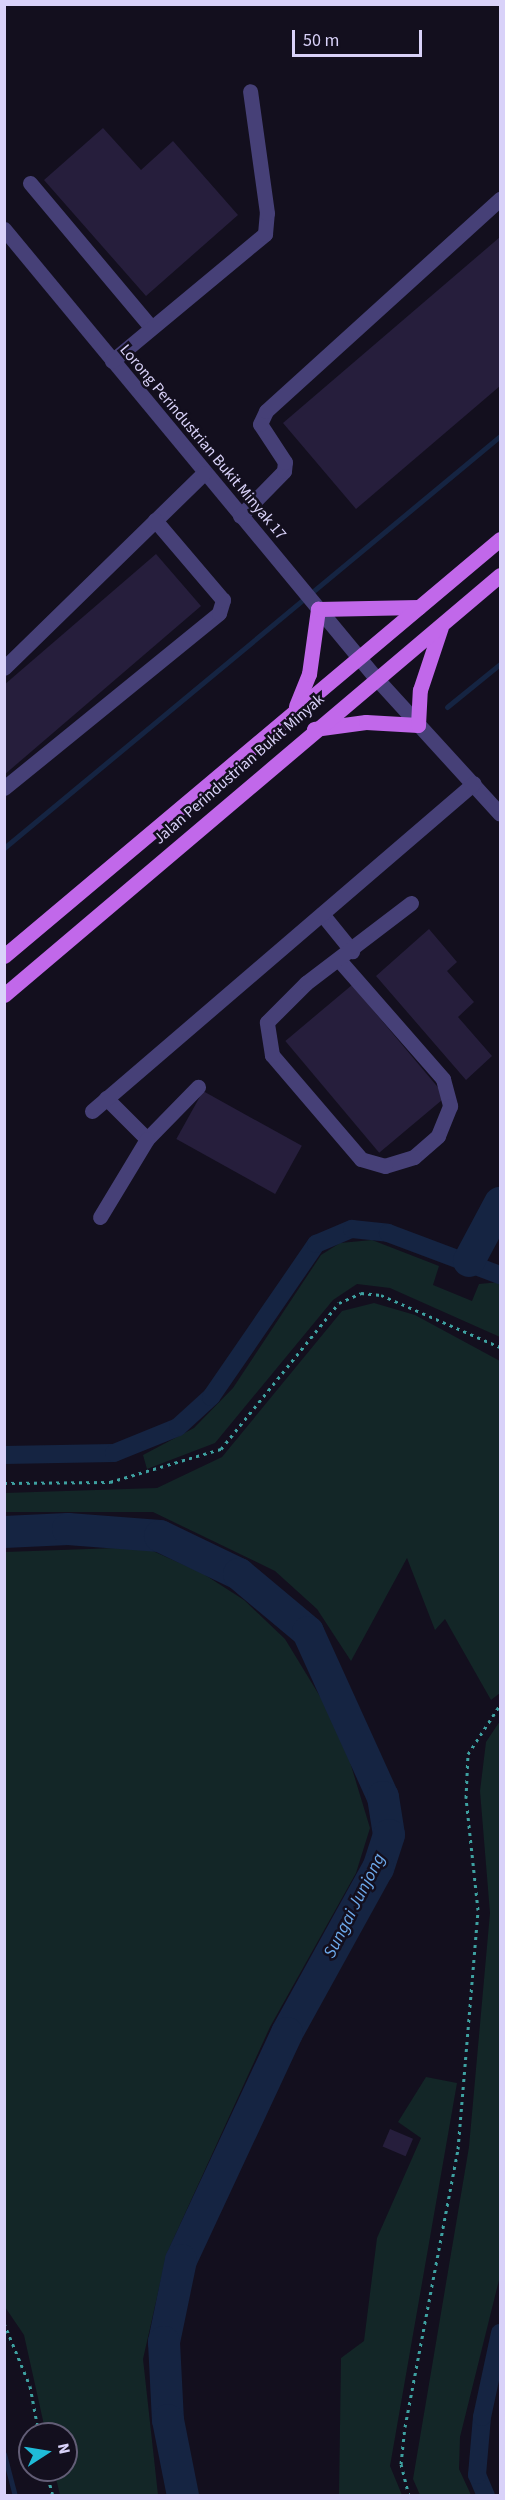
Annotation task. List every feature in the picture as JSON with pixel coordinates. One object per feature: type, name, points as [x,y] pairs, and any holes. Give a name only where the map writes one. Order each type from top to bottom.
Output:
[{"type":"main road","name":"Jalan Perindustrian Bukit Minyak","points":[[4,956],[296,706],[359,658],[501,539]]},
{"type":"main road","name":"Jalan Perindustrian Bukit Minyak","points":[[4,995],[375,677],[501,575]]},
{"type":"main road","points":[[296,706],[309,674],[311,600],[419,607]]},
{"type":"main road","points":[[314,729],[366,722],[418,725],[420,690],[442,624]]},
{"type":"street","points":[[112,361],[265,234],[267,213],[250,91]]},
{"type":"street","points":[[30,183],[151,327]]},
{"type":"street","points":[[240,516],[284,471],[285,462],[260,424],[266,411],[501,199]]},
{"type":"street","name":"Lorong Perindustrian Bukit Minyak 17","points":[[4,229],[375,677],[501,814]]},
{"type":"street","points":[[4,668],[204,473]]},
{"type":"street","points":[[4,788],[219,613],[223,600],[155,520]]},
{"type":"street","points":[[92,1111],[474,783]]},
{"type":"street","points":[[339,960],[443,1079],[450,1106],[438,1136],[414,1157],[385,1166],[361,1159],[272,1054],[266,1039],[267,1022],[306,983],[339,960],[352,951],[411,903]]},
{"type":"street","points":[[322,914],[352,951]]},
{"type":"street","points":[[100,1217],[147,1139],[198,1087]]},
{"type":"street","points":[[106,1098],[147,1139]]},
{"type":"path","points":[[4,1483],[110,1482],[221,1449],[339,1303],[361,1293],[381,1295],[501,1347]]},
{"type":"path","points":[[409,2496],[401,2464],[405,2427],[458,2150],[477,1922],[468,1754],[501,1704]]},
{"type":"path","points":[[4,2323],[30,2386],[37,2422]]},
{"type":"green space","points":[[372,1240],[439,1266],[433,1285],[472,1301],[479,1284],[500,1282],[500,1337],[390,1288],[357,1284],[333,1300],[215,1443],[147,1469],[143,1455],[194,1428],[233,1388],[321,1255],[340,1243]]},
{"type":"green space","points":[[374,1303],[415,1315],[500,1361],[500,1693],[491,1700],[445,1619],[435,1630],[407,1558],[351,1661],[317,1609],[275,1571],[153,1512],[5,1512],[5,1493],[157,1488],[222,1457],[342,1311]]},
{"type":"green space","points":[[144,1547],[202,1573],[244,1600],[285,1639],[324,1703],[350,1762],[370,1828],[356,1873],[270,2027],[167,2253],[143,2359],[158,2495],[60,2495],[57,2482],[78,2482],[78,2422],[43,2422],[24,2335],[5,2307],[5,1552]]},
{"type":"green space","points":[[500,1721],[500,2276],[460,2437],[459,2469],[471,2495],[420,2495],[413,2479],[469,2147],[490,1913],[480,1791],[486,1742]]},
{"type":"green space","points":[[426,2077],[457,2083],[390,2466],[402,2495],[339,2495],[341,2358],[364,2341],[377,2238],[421,2138],[398,2122]]},
{"type":"building","points":[[103,128],[141,170],[173,141],[238,215],[146,296],[44,180]]},
{"type":"building","points":[[500,237],[500,386],[356,509],[283,423]]},
{"type":"building","points":[[156,554],[201,606],[4,775],[4,685]]},
{"type":"building","points":[[429,929],[457,962],[447,971],[474,1002],[458,1017],[492,1056],[466,1080],[376,976]]},
{"type":"building","points":[[352,985],[446,1097],[379,1153],[285,1041]]},
{"type":"building","points":[[203,1091],[302,1146],[275,1194],[176,1139]]},
{"type":"building","points":[[390,2129],[413,2139],[406,2156],[383,2146]]},
{"type":"waterway","points":[[4,848],[500,436]]},
{"type":"waterway","points":[[447,707],[500,664]]},
{"type":"waterway","points":[[469,1261],[500,1203]]},
{"type":"waterway","points":[[4,1455],[114,1453],[178,1427],[211,1397],[316,1244],[352,1229],[388,1233],[500,1275]]},
{"type":"waterway","name":"Sungai Junjong","points":[[4,1532],[68,1529],[160,1536],[239,1574],[308,1632],[383,1797],[389,1835],[378,1868],[287,2033],[181,2260],[164,2342],[168,2420],[183,2496]]},
{"type":"waterway","points":[[486,2496],[477,2475],[482,2417],[500,2333]]},
{"type":"waterway","points":[[4,2454],[15,2496]]}]
